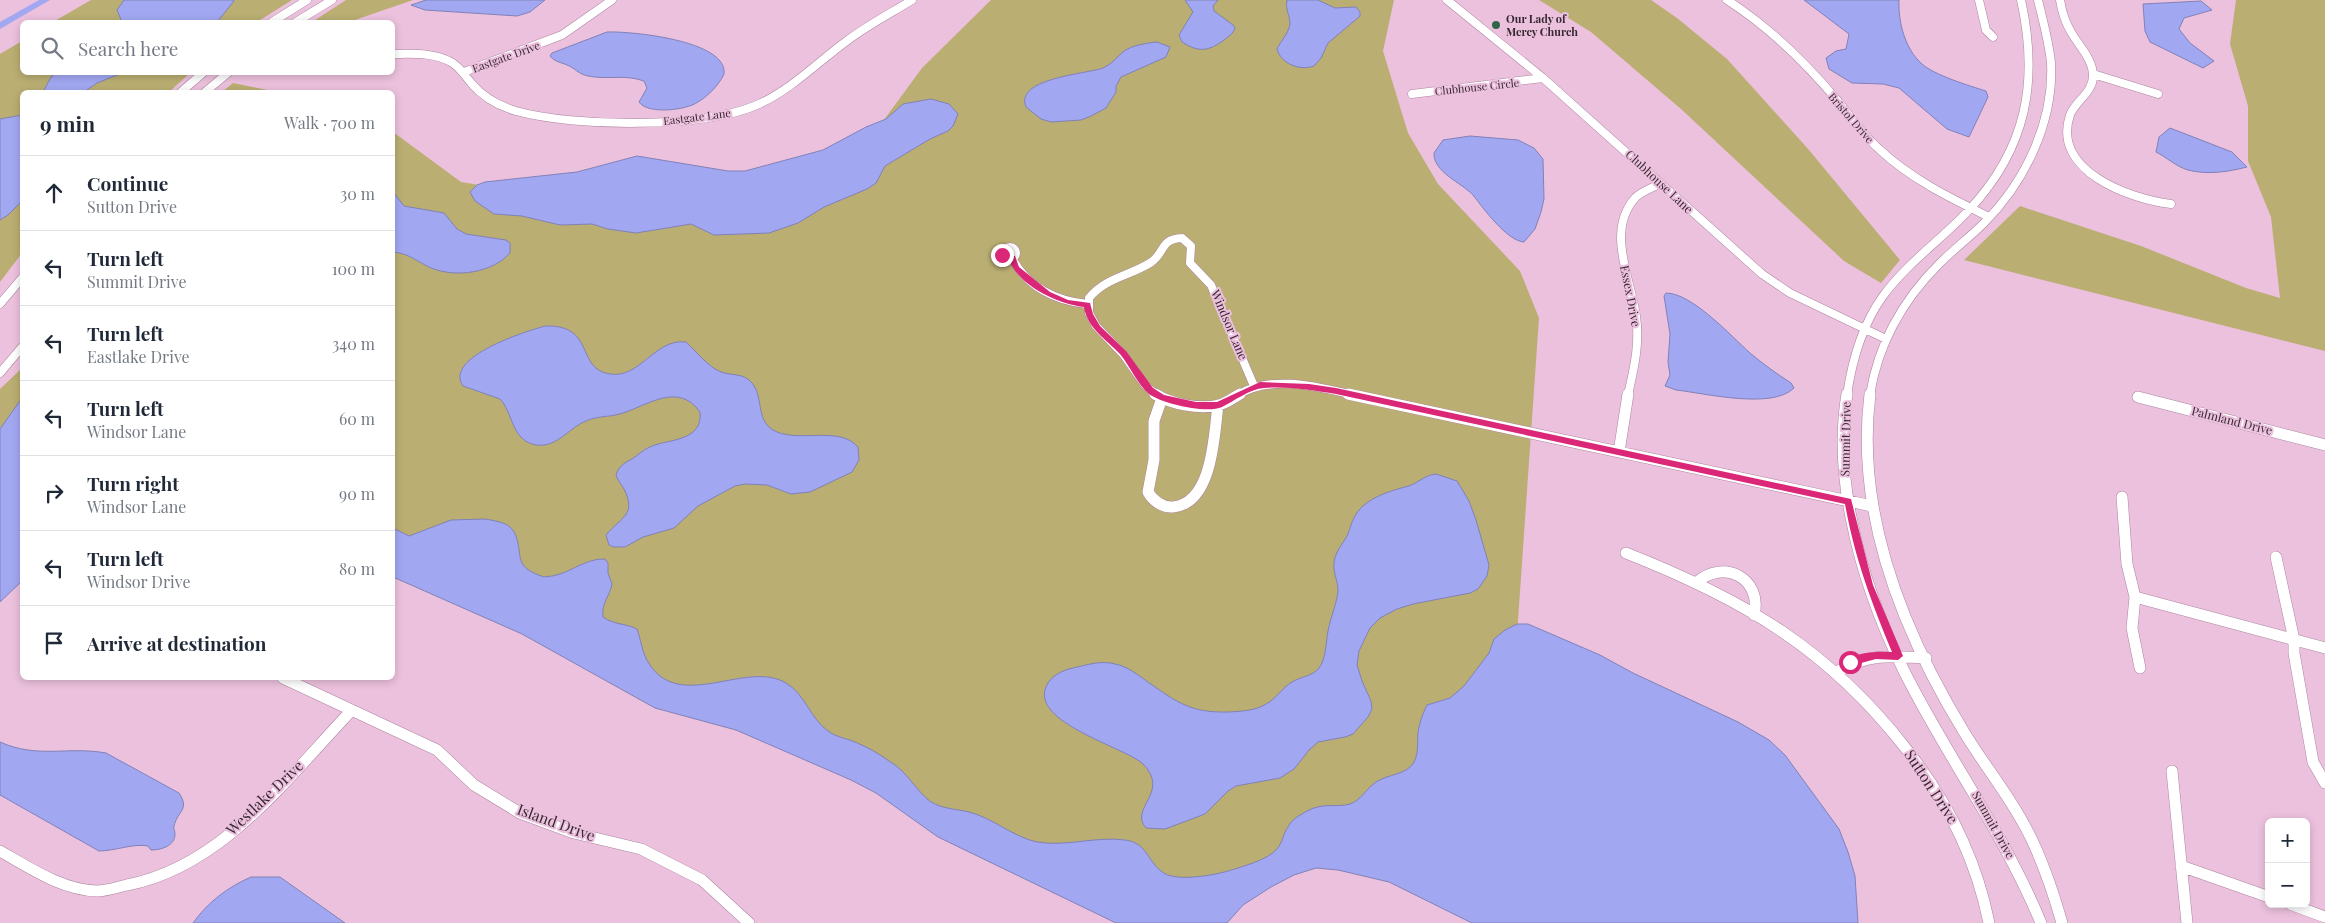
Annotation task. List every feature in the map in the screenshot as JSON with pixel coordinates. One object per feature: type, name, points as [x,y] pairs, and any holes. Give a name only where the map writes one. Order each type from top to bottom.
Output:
[{"type":"street","points":[[275,20],[307,0]]},
{"type":"street","points":[[299,20],[332,0]]},
{"type":"street","name":"Eastgate Drive","points":[[395,54],[434,55],[452,62],[464,72],[562,35],[612,0]]},
{"type":"street","name":"Eastgate Lane","points":[[464,72],[477,89],[488,98],[501,105],[534,116],[578,120],[662,122],[711,117],[758,104],[861,30],[912,0]]},
{"type":"street","name":"Clubhouse Lane","points":[[1448,0],[1543,78],[1638,163],[1658,184],[1775,284],[1886,339]]},
{"type":"street","name":"Bristol Drive","points":[[1727,0],[1750,16],[1787,48],[1830,92],[1884,154],[1925,186],[1989,217]]},
{"type":"street","points":[[1979,0],[1986,30],[1993,37]]},
{"type":"street","name":"Summit Drive","points":[[2021,0],[2030,39],[2031,53],[2027,103],[2016,137],[1999,171],[1970,208],[1901,274],[1881,300],[1854,360],[1847,392],[1843,437],[1848,502],[1856,541],[1869,585],[1918,699],[2001,834],[2041,923]]},
{"type":"street","name":"Summit Drive","points":[[2038,0],[2045,27],[2051,72],[2046,109],[2034,146],[2021,172],[2001,204],[1938,265],[1904,308],[1886,339],[1874,377],[1868,418],[1868,459],[1872,506],[1877,530],[1903,611],[1957,719],[2022,822],[2043,867],[2062,923]]},
{"type":"street","points":[[2060,0],[2063,19],[2074,40],[2088,58],[2093,74],[2090,89],[2078,100],[2069,117],[2069,141],[2073,154],[2093,175],[2112,187],[2147,200],[2172,204]]},
{"type":"street","points":[[2093,74],[2158,94]]},
{"type":"street","points":[[183,90],[201,75]]},
{"type":"street","points":[[207,90],[225,75]]},
{"type":"street","name":"Clubhouse Circle","points":[[1412,94],[1543,78]]},
{"type":"street","name":"Essex Drive","points":[[1619,452],[1625,405],[1637,358],[1638,336],[1636,314],[1623,264],[1622,231],[1626,216],[1636,197],[1658,184]]},
{"type":"street","name":"Windsor Lane","points":[[1087,304],[1089,298],[1100,285],[1110,279],[1151,263],[1157,258],[1164,244],[1175,238],[1182,238],[1191,246],[1190,263],[1212,285],[1254,386]]},
{"type":"street","points":[[1012,258],[1016,268],[1048,294],[1067,302],[1087,304],[1089,314],[1097,328],[1123,353],[1150,390],[1162,398],[1196,405],[1218,405],[1254,386],[1280,385],[1336,391],[1872,506]]},
{"type":"street","points":[[0,304],[20,280]]},
{"type":"street","points":[[0,373],[20,349]]},
{"type":"street","name":"Palmland Drive","points":[[2138,397],[2325,445]]},
{"type":"street","points":[[1162,398],[1154,421],[1154,460],[1148,492],[1152,498],[1164,506],[1182,506],[1191,502],[1198,495],[1205,479],[1211,456],[1218,405]]},
{"type":"street","points":[[2122,497],[2126,564],[2135,597],[2132,628],[2140,668]]},
{"type":"street","name":"Sutton Drive","points":[[1626,553],[1666,568],[1754,615],[1787,634],[1837,672],[1890,727],[1924,772],[1945,804],[1972,861],[1989,923]]},
{"type":"street","points":[[2276,557],[2294,640],[2294,653],[2313,762],[2325,784]]},
{"type":"street","points":[[1696,583],[1706,573],[1714,570],[1728,572],[1742,578],[1755,592],[1758,608],[1754,615]]},
{"type":"street","points":[[2135,597],[2325,648]]},
{"type":"street","points":[[1837,672],[1850,662],[1867,656],[1926,658]]},
{"type":"street","name":"Island Drive","points":[[287,680],[351,712],[436,750],[474,785],[520,813],[574,833],[641,849],[702,880],[749,923]]},
{"type":"street","name":"Westlake Drive","points":[[0,851],[56,882],[98,890],[149,882],[200,857],[245,822],[351,712]]},
{"type":"street","points":[[2172,771],[2186,923]]},
{"type":"street","points":[[2181,866],[2265,896]]},
{"type":"street","points":[[2301,908],[2325,917]]},
{"type":"shaded area","points":[[91,0],[292,0],[260,20],[56,20]]},
{"type":"shaded area","points":[[346,0],[413,0],[355,20],[315,20]]},
{"type":"shaded area","points":[[991,0],[1394,0],[1383,51],[1408,133],[1438,184],[1520,271],[1539,318],[1514,678],[1469,751],[1188,898],[1122,897],[395,563],[395,133],[461,182],[666,215],[870,139],[922,68]]},
{"type":"shaded area","points":[[1539,0],[1651,0],[1677,18],[1727,59],[1809,150],[1900,260],[1881,283],[1844,261],[1681,109],[1591,32]]},
{"type":"shaded area","points":[[2236,0],[2325,0],[2325,351],[1964,260],[2020,206],[2141,246],[2246,288],[2280,298],[2271,217],[2248,161],[2248,106],[2230,44]]},
{"type":"shaded area","points":[[20,42],[20,75],[188,75],[171,90],[20,90],[20,256],[0,282],[0,54]]},
{"type":"shaded area","points":[[233,83],[267,90],[224,90]]},
{"type":"shaded area","points":[[20,370],[20,553],[0,570],[0,389]]},
{"type":"water","points":[[124,0],[234,1],[219,20],[121,20],[117,10]]},
{"type":"water","points":[[426,0],[545,0],[530,12],[517,16],[425,10],[411,5]]},
{"type":"water","points":[[1185,0],[1218,0],[1213,6],[1214,11],[1233,25],[1235,28],[1233,32],[1219,44],[1204,49],[1194,48],[1182,42],[1179,35],[1193,12]]},
{"type":"water","points":[[1287,0],[1318,0],[1335,8],[1356,7],[1360,12],[1360,16],[1328,43],[1321,58],[1314,66],[1297,67],[1282,59],[1277,49],[1290,24]]},
{"type":"water","points":[[1804,0],[1899,0],[1901,26],[1907,43],[1916,58],[1935,72],[1952,80],[1986,91],[1988,97],[1969,137],[1947,129],[1899,88],[1883,84],[1852,83],[1829,69],[1826,58],[1836,51],[1846,49],[1849,34]]},
{"type":"water","points":[[2201,1],[2212,10],[2184,18],[2179,29],[2190,43],[2214,61],[2203,68],[2150,42],[2145,31],[2143,4]]},
{"type":"water","points":[[607,32],[655,36],[695,46],[711,53],[721,62],[724,74],[706,97],[693,105],[677,109],[659,110],[650,109],[639,102],[647,88],[644,81],[630,78],[588,76],[556,61],[550,56],[552,53]]},
{"type":"water","points":[[1157,42],[1170,47],[1166,57],[1121,77],[1116,86],[1116,92],[1106,108],[1091,116],[1081,120],[1051,122],[1041,119],[1026,107],[1025,97],[1041,83],[1103,68],[1128,49]]},
{"type":"water","points":[[54,75],[117,75],[97,83],[87,90],[44,90]]},
{"type":"water","points":[[931,99],[949,104],[958,114],[953,126],[948,131],[930,139],[885,166],[876,183],[867,189],[824,207],[798,223],[769,233],[714,235],[691,224],[636,233],[608,229],[592,224],[560,225],[522,216],[494,214],[475,201],[470,192],[477,185],[485,182],[577,172],[637,156],[728,171],[745,171],[823,150],[866,127],[886,119],[903,104]]},
{"type":"water","points":[[20,115],[20,203],[0,220],[0,119]]},
{"type":"water","points":[[2170,128],[2232,152],[2247,167],[2210,173],[2195,172],[2180,167],[2156,152],[2159,137]]},
{"type":"water","points":[[1470,136],[1518,140],[1534,148],[1543,159],[1544,199],[1535,229],[1524,242],[1510,236],[1503,230],[1473,195],[1438,166],[1434,153],[1443,140]]},
{"type":"water","points":[[395,195],[404,206],[444,213],[457,229],[466,234],[506,240],[510,243],[510,253],[494,265],[473,272],[462,273],[451,273],[431,268],[395,252]]},
{"type":"water","points":[[1666,293],[1687,300],[1699,308],[1755,357],[1791,383],[1794,388],[1784,395],[1754,399],[1703,394],[1676,390],[1665,386],[1670,375],[1668,362],[1670,334],[1664,296]]},
{"type":"water","points":[[545,326],[561,327],[572,332],[584,347],[592,364],[599,370],[610,374],[621,374],[630,371],[665,346],[675,342],[686,342],[716,370],[742,376],[752,383],[756,389],[762,416],[770,428],[787,435],[841,437],[858,447],[859,460],[852,472],[810,492],[791,494],[767,485],[745,484],[735,486],[698,506],[674,528],[643,537],[625,547],[609,545],[606,535],[626,515],[629,505],[628,498],[616,475],[619,469],[624,463],[649,447],[691,434],[700,422],[700,412],[691,403],[682,398],[662,398],[620,414],[586,421],[561,438],[548,444],[532,444],[525,441],[516,430],[508,411],[500,399],[463,386],[460,375],[465,365],[490,347],[522,333]]},
{"type":"water","points":[[20,401],[20,583],[0,602],[0,429]]},
{"type":"water","points":[[1436,474],[1457,481],[1469,501],[1476,520],[1489,565],[1487,576],[1478,589],[1470,593],[1397,609],[1380,618],[1370,628],[1359,651],[1357,665],[1371,701],[1372,709],[1368,717],[1353,734],[1318,742],[1294,769],[1280,778],[1236,786],[1228,791],[1205,814],[1165,829],[1146,828],[1142,821],[1142,813],[1152,791],[1153,783],[1150,773],[1142,763],[1081,732],[1052,711],[1045,700],[1046,687],[1050,680],[1057,674],[1069,669],[1094,663],[1110,663],[1128,669],[1177,701],[1205,711],[1229,712],[1248,710],[1270,702],[1288,684],[1313,673],[1321,664],[1338,594],[1334,567],[1335,559],[1358,511],[1376,497],[1409,486]]},
{"type":"water","points":[[485,519],[506,524],[516,536],[523,564],[526,568],[544,577],[561,574],[590,561],[605,559],[608,563],[608,573],[612,584],[604,604],[603,617],[637,629],[648,662],[661,677],[677,684],[695,685],[752,677],[770,677],[786,683],[798,693],[817,720],[828,731],[881,755],[906,775],[931,802],[978,815],[1028,840],[1037,842],[1059,843],[1114,839],[1132,842],[1142,848],[1161,871],[1177,877],[1198,877],[1221,873],[1264,858],[1277,849],[1289,824],[1301,814],[1313,808],[1350,804],[1376,782],[1407,769],[1416,758],[1419,726],[1427,705],[1450,698],[1464,686],[1489,653],[1494,639],[1505,630],[1517,624],[1528,624],[1600,655],[1633,673],[1738,722],[1769,740],[1785,755],[1839,829],[1855,876],[1858,923],[1472,923],[1389,882],[1338,870],[1316,868],[1294,875],[1271,887],[1243,905],[1227,923],[1116,923],[938,837],[876,793],[851,780],[736,730],[655,708],[522,634],[395,578],[395,529],[409,536],[451,520]]},
{"type":"water","points":[[0,742],[27,750],[106,753],[179,793],[183,807],[174,826],[173,842],[155,850],[151,850],[148,846],[143,845],[99,851],[0,795]]},
{"type":"water","points":[[251,877],[280,877],[345,923],[193,923],[205,908],[219,896],[234,885]]},
{"type":"waterway","points":[[0,26],[46,0]]},
{"type":"place","name":"Our Lady of Mercy Church","points":[[1496,25]]},
{"type":"route","points":[[1002,255],[1003,257],[1012,258],[1016,268],[1048,294],[1074,304],[1087,304],[1089,314],[1097,328],[1123,353],[1150,390],[1156,396],[1162,398],[1196,405],[1218,405],[1254,386],[1260,385],[1309,387],[1336,391],[1848,502],[1852,526],[1869,585],[1898,656],[1867,656],[1850,662]]}]
